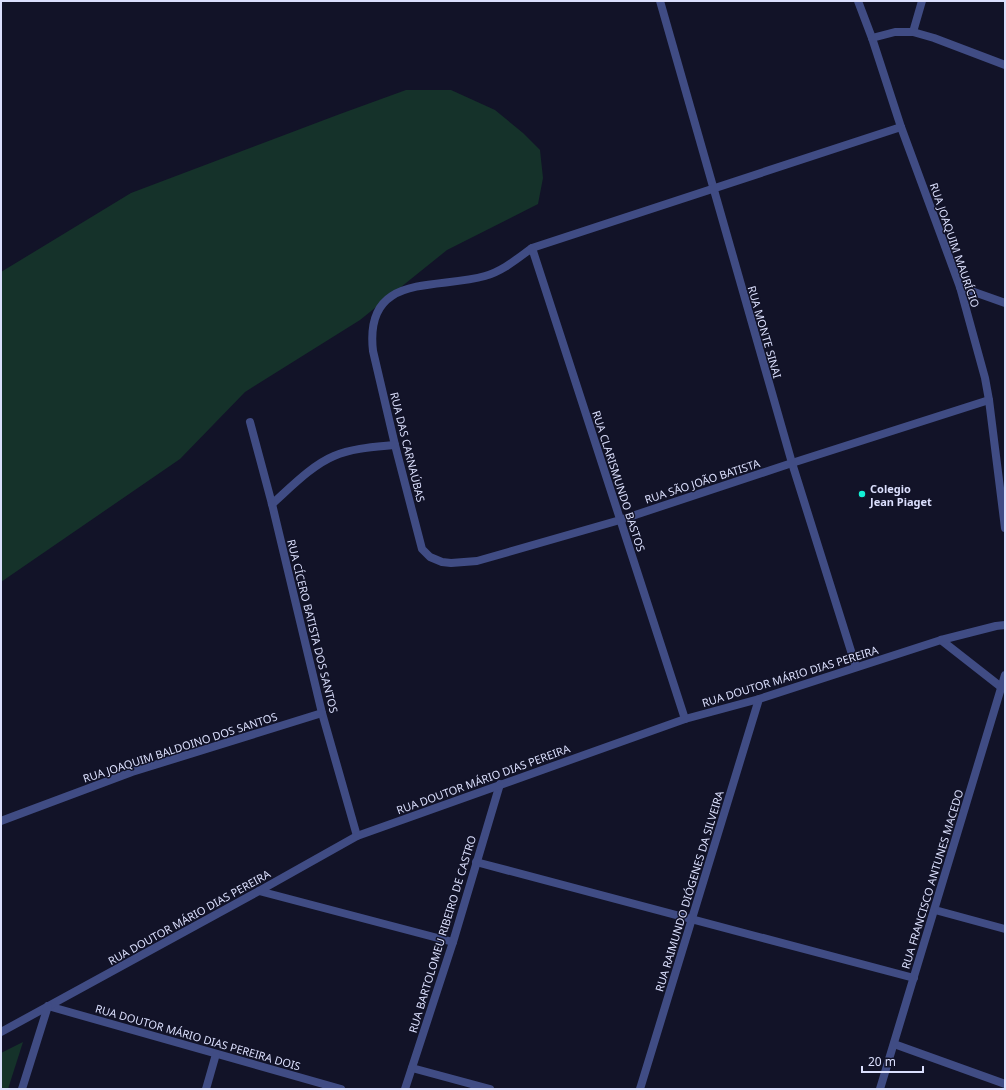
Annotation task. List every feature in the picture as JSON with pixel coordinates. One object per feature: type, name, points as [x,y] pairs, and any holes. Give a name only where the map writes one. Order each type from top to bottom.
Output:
[{"type":"street","name":"RUA MONTE SINAI","points":[[660,1],[712,190],[792,463],[856,667]]},
{"type":"street","name":"RUA JOAQUIM MAURÍCIO","points":[[858,1],[872,38],[901,127],[960,287],[985,378],[1005,528]]},
{"type":"street","points":[[913,32],[922,1]]},
{"type":"street","points":[[872,38],[895,32],[913,32],[1005,65]]},
{"type":"street","name":"RUA DAS CARNAÚBAS","points":[[422,549],[395,445],[373,351],[371,336],[373,322],[379,309],[386,300],[397,292],[409,287],[487,276],[508,266],[532,248],[901,127]]},
{"type":"street","name":"RUA CLARISMUNDO BASTOS","points":[[532,248],[685,720]]},
{"type":"street","points":[[960,287],[1005,303]]},
{"type":"street","name":"RUA SÃO JOÃO BATISTA","points":[[422,549],[430,557],[442,562],[451,563],[476,561],[620,520],[989,400]]},
{"type":"street","name":"RUA CÍCERO BATISTA DOS SANTOS","points":[[250,422],[272,504],[322,714],[357,836]]},
{"type":"street","points":[[272,504],[314,468],[333,456],[347,451],[368,447],[395,445]]},
{"type":"street","name":"RUA DOUTOR MÁRIO DIAS PEREIRA","points":[[1,1032],[357,836],[500,784],[685,720],[759,699],[941,640],[1005,625]]},
{"type":"street","points":[[941,640],[1003,687]]},
{"type":"street","name":"RUA FRANCISCO ANTUNES MACEDO","points":[[880,1089],[1003,687],[1005,675]]},
{"type":"street","name":"RUA RAIMUNDO DIÓGENES DA SILVEIRA","points":[[640,1089],[759,699]]},
{"type":"street","name":"RUA JOAQUIM BALDOINO DOS SANTOS","points":[[1,821],[132,772],[322,714]]},
{"type":"street","name":"RUA BARTOLOMEU RIBEIRO DE CASTRO","points":[[405,1089],[453,942],[500,784]]},
{"type":"street","points":[[476,862],[914,978]]},
{"type":"street","points":[[259,891],[453,942]]},
{"type":"street","points":[[935,910],[1005,929]]},
{"type":"street","points":[[22,1089],[48,1006]]},
{"type":"street","name":"RUA DOUTOR MÁRIO DIAS PEREIRA DOIS","points":[[48,1006],[341,1089]]},
{"type":"street","points":[[894,1044],[1005,1084],[1003,1089]]},
{"type":"street","points":[[206,1089],[216,1054]]},
{"type":"street","points":[[412,1068],[490,1089]]},
{"type":"green space","points":[[406,90],[451,90],[495,110],[523,133],[540,150],[543,178],[538,204],[447,250],[360,320],[245,392],[180,459],[1,582],[1,272],[131,193]]},
{"type":"green space","points":[[23,1042],[8,1089],[1,1089],[1,1053]]},
{"type":"place","name":"Colegio Jean Piaget","points":[[862,494]]}]
